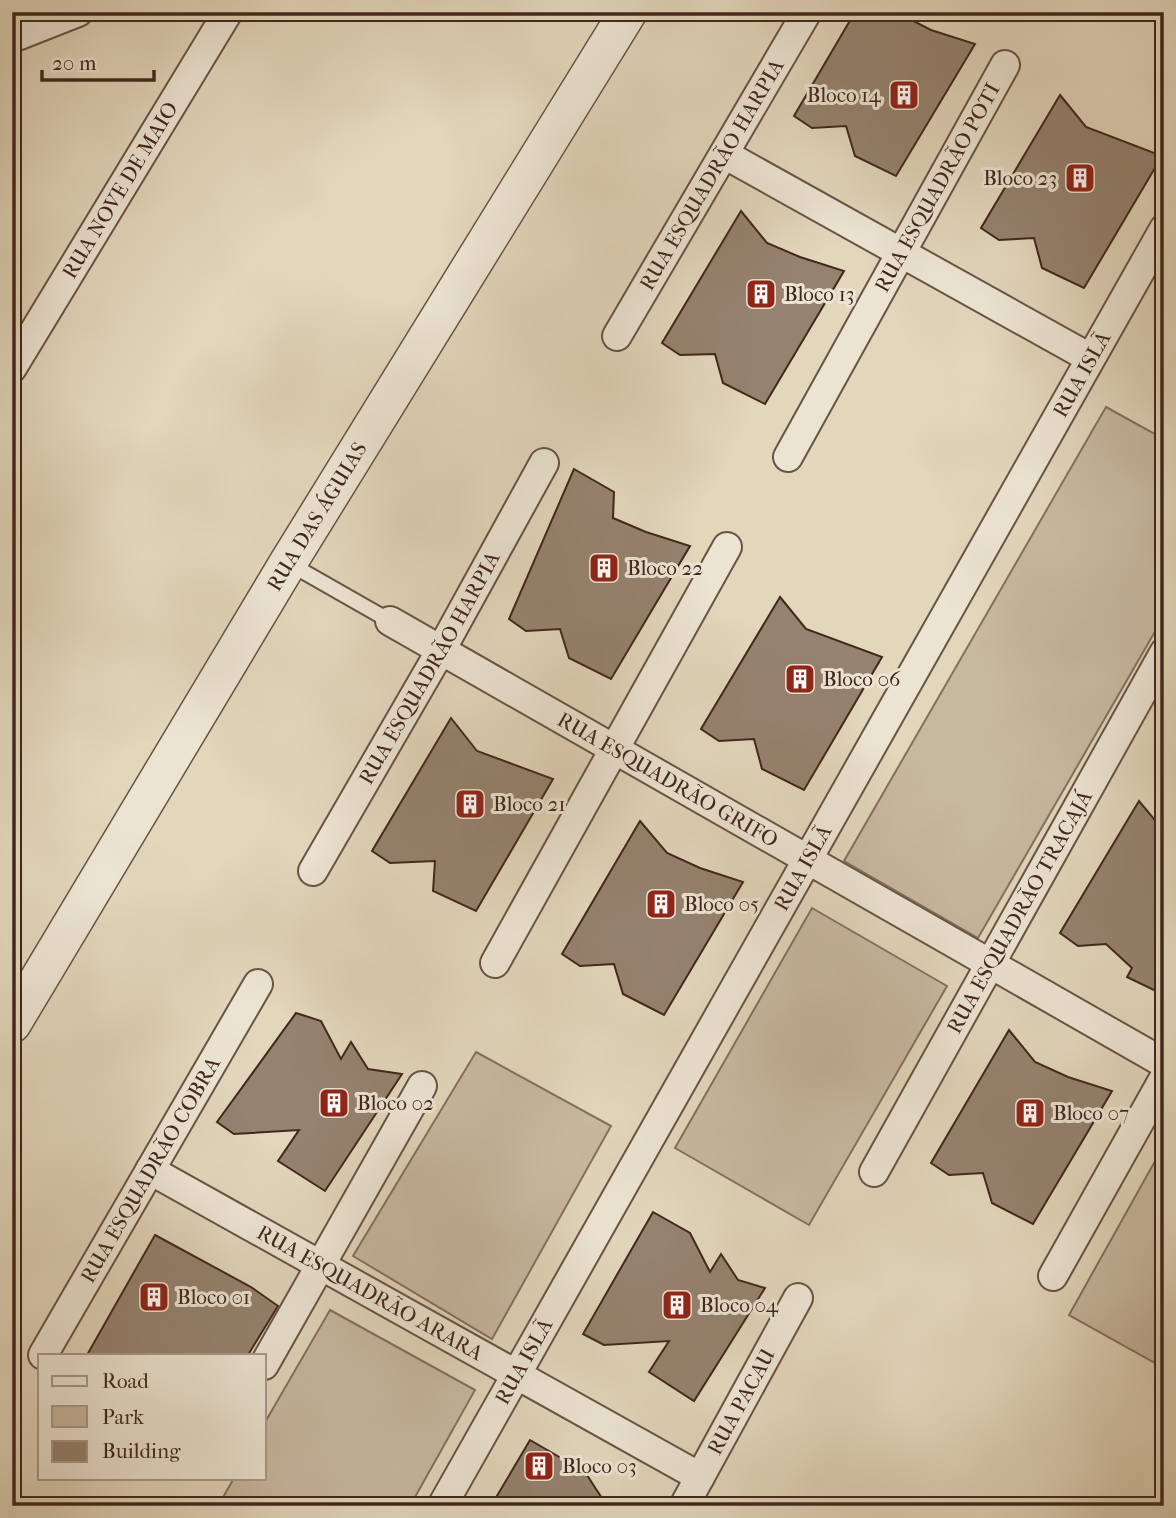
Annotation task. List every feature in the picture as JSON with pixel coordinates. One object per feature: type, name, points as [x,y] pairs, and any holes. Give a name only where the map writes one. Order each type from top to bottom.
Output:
[{"type":"street","points":[[12,38],[78,12]]},
{"type":"street","name":"RUA NOVE DE MAIO","points":[[12,368],[228,12]]},
{"type":"street","name":"RUA DAS ÁGUIAS","points":[[12,1024],[288,563],[628,12]]},
{"type":"street","name":"RUA ESQUADRÃO HARPIA","points":[[617,335],[807,12]]},
{"type":"street","name":"RUA ESQUADRÃO POTI","points":[[788,457],[1005,65]]},
{"type":"street","points":[[724,154],[1090,358]]},
{"type":"street","name":"RUA ISLÃ","points":[[442,1506],[1164,229]]},
{"type":"street","name":"RUA ESQUADRÃO HARPIA","points":[[313,871],[441,650],[544,463]]},
{"type":"street","points":[[495,963],[727,547]]},
{"type":"street","name":"RUA ESQUADRÃO GRIFO","points":[[390,621],[1164,1063]]},
{"type":"street","name":"RUA ESQUADRÃO TRACAJÁ","points":[[874,1172],[1164,653]]},
{"type":"street","name":"RUA ESQUADRÃO COBRA","points":[[44,1354],[258,984]]},
{"type":"street","points":[[1053,1276],[1164,1078]]},
{"type":"street","points":[[266,1361],[422,1086]]},
{"type":"street","name":"RUA ESQUADRÃO ARARA","points":[[150,1170],[700,1477]]},
{"type":"street","name":"RUA PACAU","points":[[684,1506],[798,1298]]},
{"type":"lane","points":[[288,563],[390,621]]},
{"type":"green space","points":[[1106,407],[1164,439],[1164,616],[978,938],[844,861]]},
{"type":"green space","points":[[812,908],[947,986],[809,1225],[675,1148]]},
{"type":"green space","points":[[476,1052],[611,1126],[492,1339],[353,1256]]},
{"type":"green space","points":[[1164,1145],[1164,1368],[1069,1315]]},
{"type":"green space","points":[[330,1310],[475,1390],[410,1506],[218,1506],[233,1480],[266,1480],[266,1421]]},
{"type":"building","name":"Bloco 14","points":[[855,12],[896,12],[931,30],[975,44],[896,176],[855,156],[846,126],[812,128],[794,116]]},
{"type":"building","name":"Bloco 23","points":[[1060,95],[1086,127],[1162,156],[1084,288],[1042,268],[1034,238],[999,240],[981,228]]},
{"type":"building","name":"Bloco 13","points":[[741,211],[767,243],[844,271],[765,404],[723,383],[715,354],[680,355],[662,343]]},
{"type":"building","name":"Bloco 22","points":[[574,469],[614,492],[613,518],[690,546],[611,679],[569,658],[560,629],[526,631],[509,619]]},
{"type":"building","name":"Bloco 06","points":[[780,597],[806,629],[882,657],[804,790],[762,769],[754,739],[719,741],[701,729]]},
{"type":"building","name":"Bloco 21","points":[[451,718],[477,751],[553,779],[476,911],[433,891],[435,861],[390,863],[372,851]]},
{"type":"building","points":[[1139,801],[1164,831],[1164,995],[1127,977],[1132,968],[1106,944],[1078,946],[1060,933]]},
{"type":"building","name":"Bloco 05","points":[[640,821],[667,853],[700,868],[743,882],[664,1015],[623,994],[614,964],[580,966],[562,954]]},
{"type":"building","name":"Bloco 02","points":[[296,1013],[321,1021],[341,1059],[351,1042],[368,1069],[402,1074],[325,1191],[278,1161],[299,1130],[234,1134],[217,1122]]},
{"type":"building","name":"Bloco 07","points":[[1009,1030],[1035,1062],[1068,1077],[1112,1091],[1033,1224],[992,1203],[983,1173],[949,1175],[931,1163]]},
{"type":"building","name":"Bloco 04","points":[[653,1212],[690,1233],[710,1272],[721,1254],[738,1280],[765,1288],[694,1401],[649,1372],[669,1341],[604,1345],[583,1334]]},
{"type":"building","name":"Bloco 01","points":[[155,1235],[251,1287],[278,1306],[249,1354],[88,1354]]},
{"type":"building","name":"Bloco 03","points":[[530,1440],[585,1472],[607,1506],[491,1506]]},
{"type":"place","name":"Bloco 14","points":[[904,95]]},
{"type":"place","name":"Bloco 23","points":[[1080,178]]},
{"type":"place","name":"Bloco 13","points":[[761,294]]},
{"type":"place","name":"Bloco 22","points":[[604,568]]},
{"type":"place","name":"Bloco 06","points":[[800,679]]},
{"type":"place","name":"Bloco 21","points":[[470,804]]},
{"type":"place","name":"Bloco 05","points":[[661,904]]},
{"type":"place","name":"Bloco 02","points":[[334,1103]]},
{"type":"place","name":"Bloco 07","points":[[1030,1113]]},
{"type":"place","name":"Bloco 01","points":[[154,1297]]},
{"type":"place","name":"Bloco 04","points":[[677,1305]]},
{"type":"place","name":"Bloco 03","points":[[539,1466]]}]
